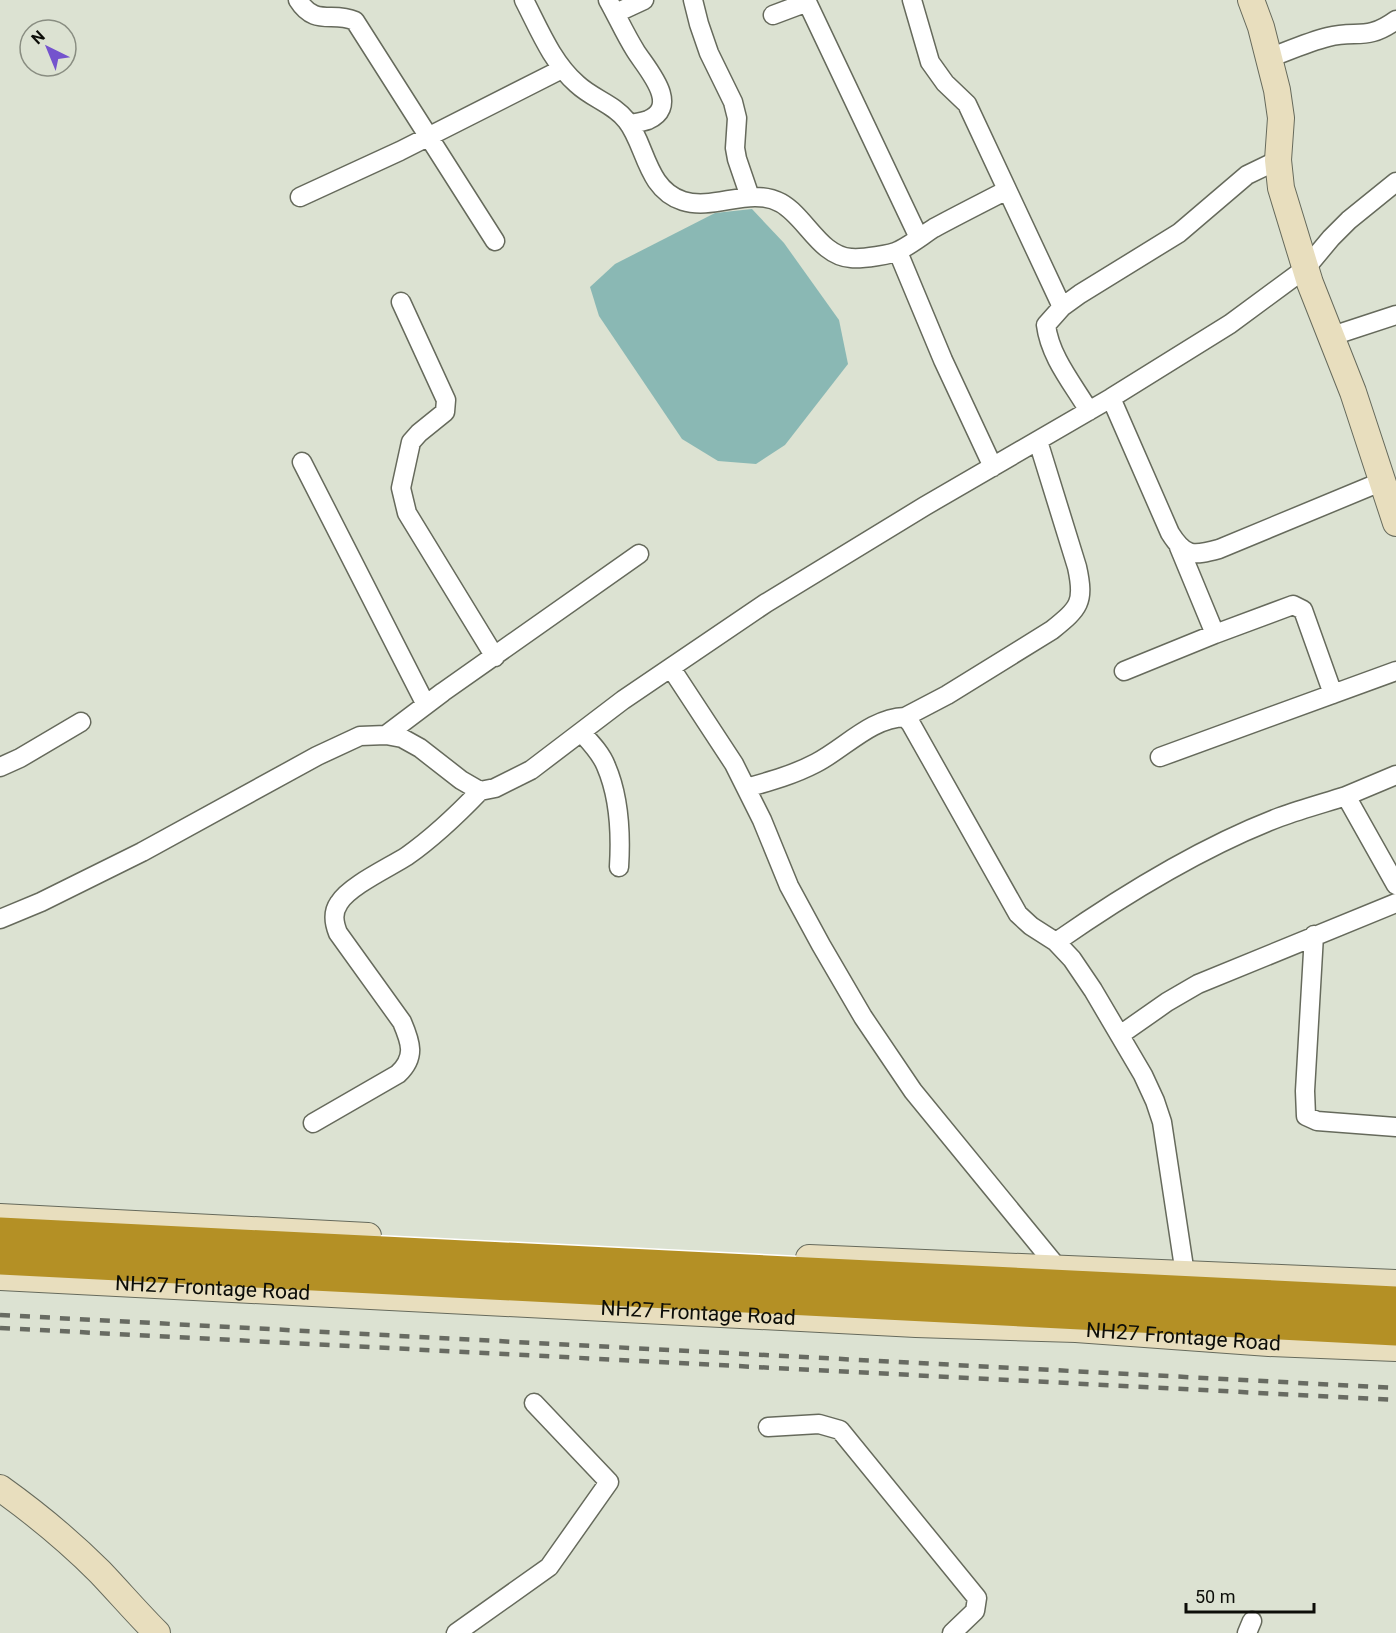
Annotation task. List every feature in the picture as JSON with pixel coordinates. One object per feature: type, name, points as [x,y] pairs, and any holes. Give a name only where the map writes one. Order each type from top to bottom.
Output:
[{"type":"highway","points":[[0,1234],[1396,1303]]},
{"type":"highway","points":[[0,1258],[1396,1329]]},
{"type":"street","points":[[298,0],[310,14],[321,18],[347,17],[355,21],[495,241]]},
{"type":"street","points":[[524,0],[562,69],[589,95],[619,111],[630,124],[649,169],[671,195],[684,201],[767,197],[793,212],[824,245],[837,255],[850,258],[898,252],[1006,190]]},
{"type":"street","points":[[630,124],[649,120],[658,112],[663,101],[660,88],[635,50],[612,7],[644,0]]},
{"type":"street","points":[[693,0],[709,53],[733,102],[737,118],[736,159],[750,197]]},
{"type":"street","points":[[912,0],[930,62],[945,83],[967,104],[1062,307]]},
{"type":"street","points":[[1251,0],[1277,90],[1281,118],[1278,160],[1281,188],[1306,268],[1332,336],[1396,523]]},
{"type":"street","points":[[773,15],[805,3],[808,4],[919,238]]},
{"type":"street","points":[[1269,58],[1327,37],[1373,33],[1396,20]]},
{"type":"street","points":[[300,197],[429,137],[562,69]]},
{"type":"street","points":[[1089,411],[1048,340],[1046,325],[1062,307],[1179,232],[1247,175],[1278,160]]},
{"type":"street","points":[[313,1123],[398,1074],[408,1065],[411,1051],[409,1038],[402,1022],[338,933],[333,920],[338,903],[350,892],[428,841],[480,791],[514,780],[557,752],[623,700],[766,603],[1111,398],[1230,324],[1306,268],[1330,238],[1396,182]]},
{"type":"street","points":[[898,252],[943,360],[993,467]]},
{"type":"street","points":[[401,302],[446,400],[445,412],[411,442],[401,488],[403,500],[407,513],[495,657]]},
{"type":"street","points":[[1332,336],[1396,315]]},
{"type":"street","points":[[1111,398],[1170,533],[1179,547],[1215,634]]},
{"type":"street","points":[[746,788],[788,777],[819,762],[846,742],[884,722],[897,717],[905,717],[947,695],[1052,630],[1079,604],[1081,587],[1077,567],[1038,441]]},
{"type":"street","points":[[302,462],[426,705]]},
{"type":"street","points":[[1179,547],[1190,553],[1219,549],[1383,481]]},
{"type":"street","points":[[386,735],[639,554]]},
{"type":"street","points":[[1124,671],[1293,605],[1303,610],[1333,694]]},
{"type":"street","points":[[671,668],[734,764],[789,886],[863,1017],[913,1091],[1056,1267]]},
{"type":"street","points":[[1160,757],[1396,671]]},
{"type":"street","points":[[905,717],[1018,914],[1031,926],[1056,942],[1077,967],[1143,1075],[1162,1122],[1185,1274]]},
{"type":"street","points":[[0,767],[20,758],[81,722]]},
{"type":"street","points":[[581,732],[598,752],[610,777],[619,826],[619,867]]},
{"type":"street","points":[[0,919],[41,902],[142,852],[339,745],[360,736],[386,735],[402,738],[420,748],[461,780],[480,791]]},
{"type":"street","points":[[1056,942],[1122,898],[1212,848],[1280,818],[1346,796],[1396,775]]},
{"type":"street","points":[[1346,796],[1396,885]]},
{"type":"street","points":[[1120,1035],[1167,1002],[1198,984],[1396,903]]},
{"type":"street","points":[[1314,935],[1305,1091],[1306,1116],[1317,1121],[1396,1127]]},
{"type":"street","points":[[0,1217],[802,1257],[1396,1282]]},
{"type":"street","name":"NH27 Frontage Road","points":[[0,1277],[916,1324],[1076,1329],[1269,1343],[1396,1348]]},
{"type":"street","points":[[456,1633],[549,1567],[609,1482],[534,1403]]},
{"type":"street","points":[[768,1427],[819,1424],[840,1430],[977,1598],[975,1611],[952,1633]]},
{"type":"street","points":[[0,1488],[74,1547],[157,1633]]},
{"type":"water","points":[[752,209],[784,243],[839,320],[848,364],[785,445],[756,464],[718,461],[682,439],[599,316],[590,287],[615,264],[715,213]]},
{"type":"railway","points":[[0,1315],[1396,1388]]},
{"type":"railway","points":[[0,1328],[1396,1400]]}]
